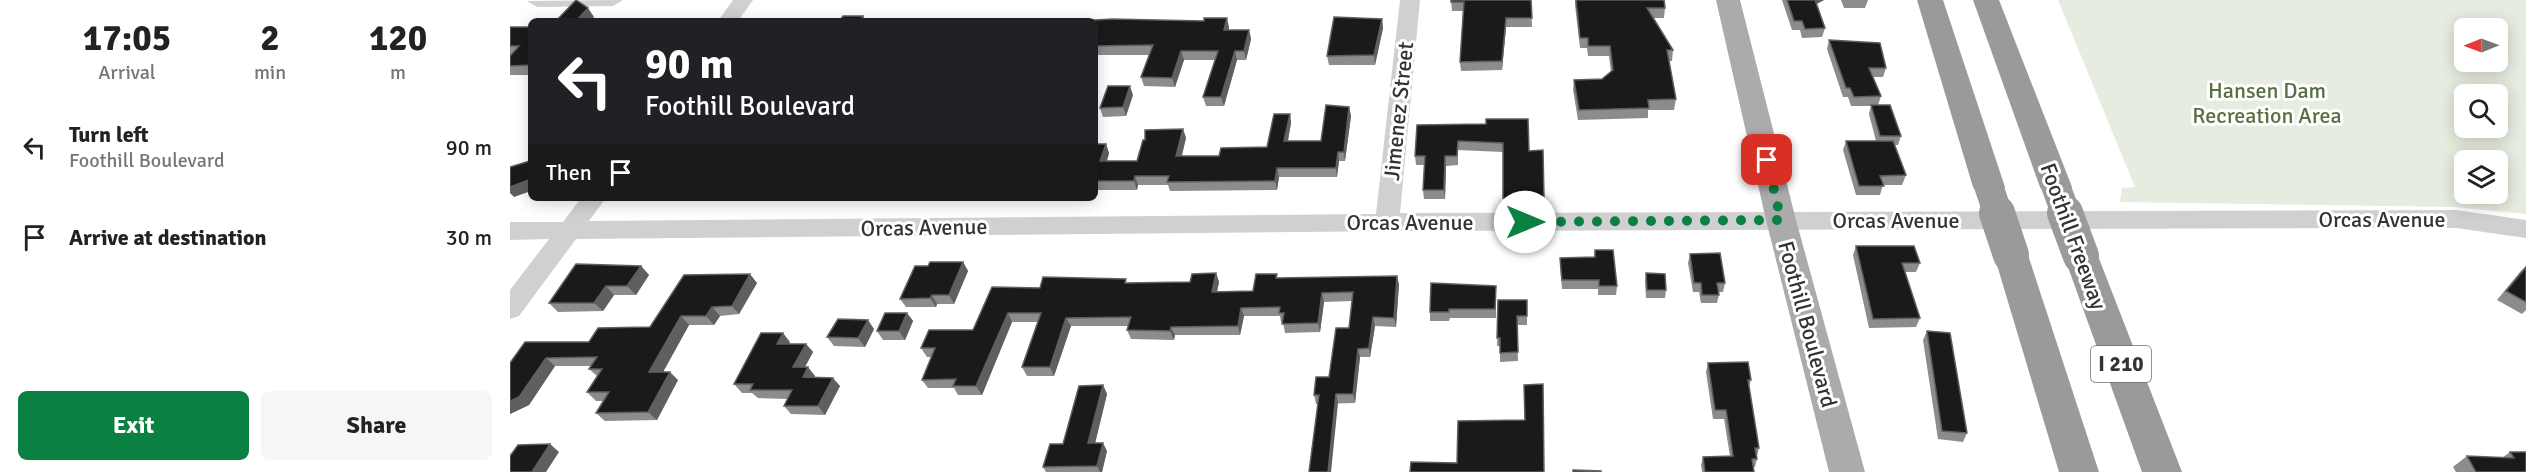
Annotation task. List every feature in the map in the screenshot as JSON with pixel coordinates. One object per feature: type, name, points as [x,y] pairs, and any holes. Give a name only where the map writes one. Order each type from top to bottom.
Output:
[{"type":"highway","points":[[1930,0],[2079,472]]},
{"type":"highway","name":"Foothill Freeway","points":[[1986,0],[2162,472]]},
{"type":"main road","name":"Foothill Boulevard","points":[[1728,0],[1781,220],[1847,472]]},
{"type":"street","points":[[537,1],[613,0]]},
{"type":"street","points":[[730,18],[743,0]]},
{"type":"street","name":"Jimenez Street","points":[[1387,222],[1410,0]]},
{"type":"street","points":[[510,309],[592,201]]},
{"type":"street","name":"Orcas Avenue","points":[[510,231],[1387,222],[2456,219],[2526,229]]},
{"type":"green space","name":"Hansen Dam Recreation Area","points":[[2058,0],[2526,0],[2526,214],[2453,207],[2120,202],[2122,188],[2135,187]]},
{"type":"building","points":[[576,0],[588,8],[579,18],[559,18]]},
{"type":"building","points":[[1451,0],[1531,0],[1532,18],[1506,18],[1502,61],[1460,62],[1464,2],[1451,2]]},
{"type":"building","points":[[1576,0],[1664,0],[1665,8],[1647,8],[1673,50],[1667,50],[1676,99],[1648,100],[1649,108],[1579,110],[1574,80],[1602,79],[1613,70],[1610,46],[1588,46],[1588,38],[1580,38]]},
{"type":"building","points":[[1787,0],[1815,0],[1825,28],[1805,29],[1802,21],[1794,21]]},
{"type":"building","points":[[843,16],[863,16],[862,18],[842,18]]},
{"type":"building","points":[[1334,17],[1382,19],[1374,55],[1327,56]]},
{"type":"building","points":[[1204,18],[1227,18],[1224,30],[1249,30],[1244,51],[1235,51],[1221,97],[1203,97],[1218,51],[1181,51],[1172,78],[1141,77],[1153,45],[1098,46],[1098,20],[1204,21]]},
{"type":"building","points":[[510,27],[528,27],[528,65],[510,66],[510,56],[519,46],[510,46]]},
{"type":"building","points":[[1829,40],[1880,43],[1886,68],[1869,68],[1881,96],[1854,97],[1850,88],[1846,88]]},
{"type":"building","points":[[1108,86],[1130,86],[1123,107],[1100,108]]},
{"type":"building","points":[[1326,105],[1349,107],[1344,152],[1338,152],[1336,168],[1277,168],[1275,181],[1167,182],[1169,176],[1135,176],[1134,181],[1098,181],[1098,144],[1106,144],[1100,161],[1137,161],[1143,140],[1145,140],[1145,130],[1183,129],[1176,156],[1219,156],[1221,148],[1267,147],[1274,114],[1290,114],[1284,141],[1321,141]]},
{"type":"building","points":[[1871,105],[1890,105],[1901,136],[1880,136]]},
{"type":"building","points":[[1486,119],[1528,119],[1529,151],[1543,150],[1544,198],[1503,198],[1503,143],[1458,141],[1457,156],[1445,156],[1444,190],[1423,190],[1425,156],[1415,156],[1417,125],[1486,124]]},
{"type":"building","points":[[1846,141],[1893,141],[1906,175],[1880,176],[1884,186],[1859,186]]},
{"type":"building","points":[[528,162],[528,180],[510,187],[510,167]]},
{"type":"building","points":[[1856,246],[1914,246],[1920,263],[1902,263],[1920,318],[1873,319]]},
{"type":"building","points":[[1595,250],[1613,250],[1617,286],[1599,286],[1599,280],[1562,280],[1560,258],[1595,257]]},
{"type":"building","points":[[1720,253],[1725,283],[1717,283],[1719,295],[1702,295],[1701,283],[1694,283],[1690,254]]},
{"type":"building","points":[[930,262],[963,262],[949,295],[900,299],[915,266],[928,266]]},
{"type":"building","points":[[576,264],[641,266],[627,286],[606,286],[594,303],[549,303]]},
{"type":"building","points":[[2526,267],[2526,302],[2506,291]]},
{"type":"building","points":[[1216,273],[1212,292],[1253,291],[1256,274],[1277,274],[1276,278],[1397,276],[1394,318],[1373,317],[1369,348],[1358,349],[1353,394],[1336,394],[1328,472],[1309,472],[1319,395],[1314,395],[1316,377],[1329,377],[1336,328],[1349,328],[1353,292],[1322,293],[1318,323],[1282,324],[1284,313],[1279,313],[1280,307],[1241,308],[1238,326],[1171,327],[1170,331],[1127,330],[1131,317],[1066,318],[1050,367],[1022,367],[1041,313],[1008,313],[976,386],[953,386],[956,379],[922,380],[935,348],[921,348],[929,330],[973,330],[992,287],[1040,288],[1043,277],[1126,279],[1125,283],[1190,282],[1192,274]]},
{"type":"building","points":[[1646,273],[1665,274],[1666,290],[1647,290]]},
{"type":"building","points":[[750,274],[732,306],[712,307],[706,316],[681,316],[649,372],[670,372],[648,412],[596,413],[609,392],[587,392],[602,369],[589,369],[597,357],[546,358],[519,397],[510,401],[510,363],[525,342],[589,342],[598,328],[650,327],[684,275]]},
{"type":"building","points":[[1431,283],[1496,286],[1495,309],[1449,309],[1449,312],[1430,312]]},
{"type":"building","points":[[1498,300],[1527,300],[1527,316],[1517,316],[1518,352],[1500,353],[1500,338],[1497,338]]},
{"type":"building","points":[[885,313],[907,313],[899,331],[877,331]]},
{"type":"building","points":[[838,319],[868,320],[858,338],[827,337]]},
{"type":"building","points":[[1927,331],[1950,333],[1967,433],[1942,431]]},
{"type":"building","points":[[761,333],[783,333],[777,344],[806,344],[793,367],[808,367],[803,377],[833,378],[818,406],[784,406],[792,390],[750,390],[753,384],[734,384]]},
{"type":"building","points":[[1748,362],[1751,380],[1748,380],[1759,448],[1755,448],[1757,459],[1752,459],[1754,472],[1705,472],[1703,457],[1733,456],[1726,410],[1715,410],[1708,363]]},
{"type":"building","points":[[1543,384],[1544,472],[1410,472],[1411,462],[1457,463],[1458,421],[1525,420],[1524,385]]},
{"type":"building","points":[[1103,385],[1088,443],[1103,443],[1097,466],[1043,467],[1050,444],[1063,444],[1079,386]]},
{"type":"building","points":[[550,444],[532,472],[510,472],[510,456],[518,445]]},
{"type":"building","points":[[2510,452],[2526,452],[2526,472],[2476,472],[2467,456],[2514,458]]},
{"type":"building","points":[[1573,470],[1601,471],[1601,472],[1573,472]]},
{"type":"route","points":[[1525,222],[1781,220],[1767,160]]}]
